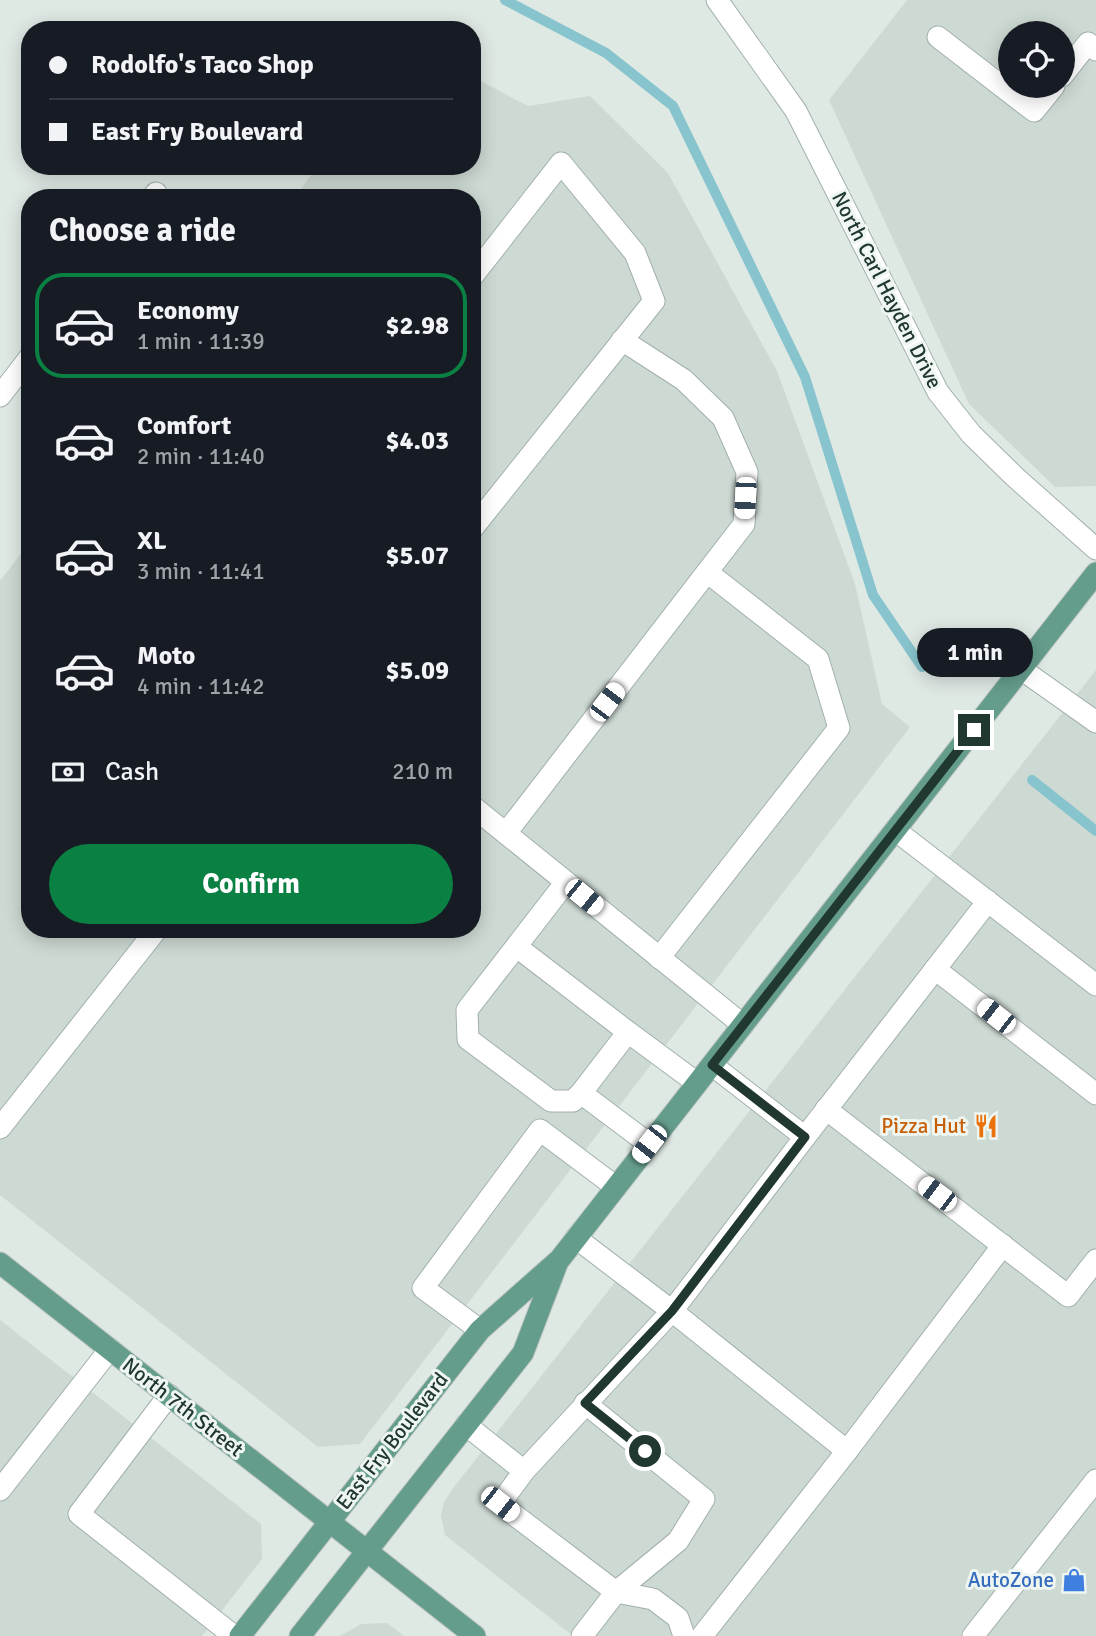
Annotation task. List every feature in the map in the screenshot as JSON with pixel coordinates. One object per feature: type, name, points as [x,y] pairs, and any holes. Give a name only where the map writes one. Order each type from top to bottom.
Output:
[{"type":"main road","name":"East Fry Boulevard","points":[[237,1636],[480,1330],[559,1259],[1095,577]]},
{"type":"main road","name":"East Fry Boulevard","points":[[300,1636],[523,1353],[559,1259]]},
{"type":"main road","name":"North 7th Street","points":[[0,1263],[475,1636]]},
{"type":"street","name":"North Carl Hayden Drive","points":[[717,0],[796,111],[938,392],[971,434],[1096,549]]},
{"type":"street","points":[[939,37],[998,83]]},
{"type":"street","points":[[1075,60],[1088,43],[1096,50]]},
{"type":"street","points":[[1017,98],[1034,111],[1044,98]]},
{"type":"street","points":[[481,265],[561,163],[635,253],[654,300],[481,518]]},
{"type":"street","points":[[506,833],[744,524],[747,472],[723,418],[684,380],[622,340]]},
{"type":"street","points":[[0,396],[21,369]]},
{"type":"street","points":[[659,958],[839,728],[818,659],[707,572]]},
{"type":"street","points":[[1021,669],[1096,722]]},
{"type":"street","points":[[481,813],[743,1025]]},
{"type":"street","points":[[895,830],[1096,985]]},
{"type":"street","points":[[566,882],[467,1010],[468,1039],[551,1101],[573,1101],[628,1032]]},
{"type":"street","points":[[684,1636],[678,1618],[653,1599],[616,1592],[500,1504],[524,1471],[672,1311],[988,901]]},
{"type":"street","points":[[0,1128],[150,938]]},
{"type":"street","points":[[517,947],[697,1083]]},
{"type":"street","points":[[935,969],[1096,1094]]},
{"type":"street","points":[[712,1065],[805,1137]]},
{"type":"street","points":[[581,1093],[649,1144]]},
{"type":"street","points":[[826,1109],[1068,1296],[1096,1260]]},
{"type":"street","points":[[480,1330],[423,1288],[540,1130],[616,1187]]},
{"type":"street","points":[[576,1238],[847,1451]]},
{"type":"street","points":[[702,1636],[1003,1245]]},
{"type":"street","points":[[0,1490],[110,1349]]},
{"type":"street","points":[[169,1395],[79,1514],[237,1636]]},
{"type":"street","points":[[582,1636],[616,1592],[678,1541],[704,1500],[585,1403]]},
{"type":"street","points":[[466,1425],[524,1471]]},
{"type":"street","points":[[973,1636],[1096,1480]]},
{"type":"shaded area","points":[[907,0],[1096,0],[1096,486],[1055,487],[969,404],[829,100]]},
{"type":"shaded area","points":[[481,81],[528,106],[590,96],[668,173],[777,371],[855,584],[882,704],[910,727],[360,1444],[318,1447],[0,1195],[0,581],[21,554],[21,938],[481,938],[481,189],[301,189],[311,175],[481,175]]},
{"type":"shaded area","points":[[1096,670],[1096,1636],[573,1636],[445,1535],[441,1515],[444,1502]]},
{"type":"shaded area","points":[[0,1320],[261,1524],[262,1559],[202,1636],[0,1636]]},
{"type":"shaded area","points":[[387,1623],[404,1636],[340,1636],[361,1624]]},
{"type":"waterway","points":[[505,0],[606,53],[673,106],[805,377],[873,595],[922,667]]},
{"type":"waterway","points":[[1032,780],[1096,831]]},
{"type":"place","name":"Pizza Hut","points":[[986,1126]]},
{"type":"place","name":"AutoZone","points":[[1074,1580]]},
{"type":"route","points":[[645,1451],[585,1403],[672,1311],[805,1137],[712,1065],[974,730]]}]
